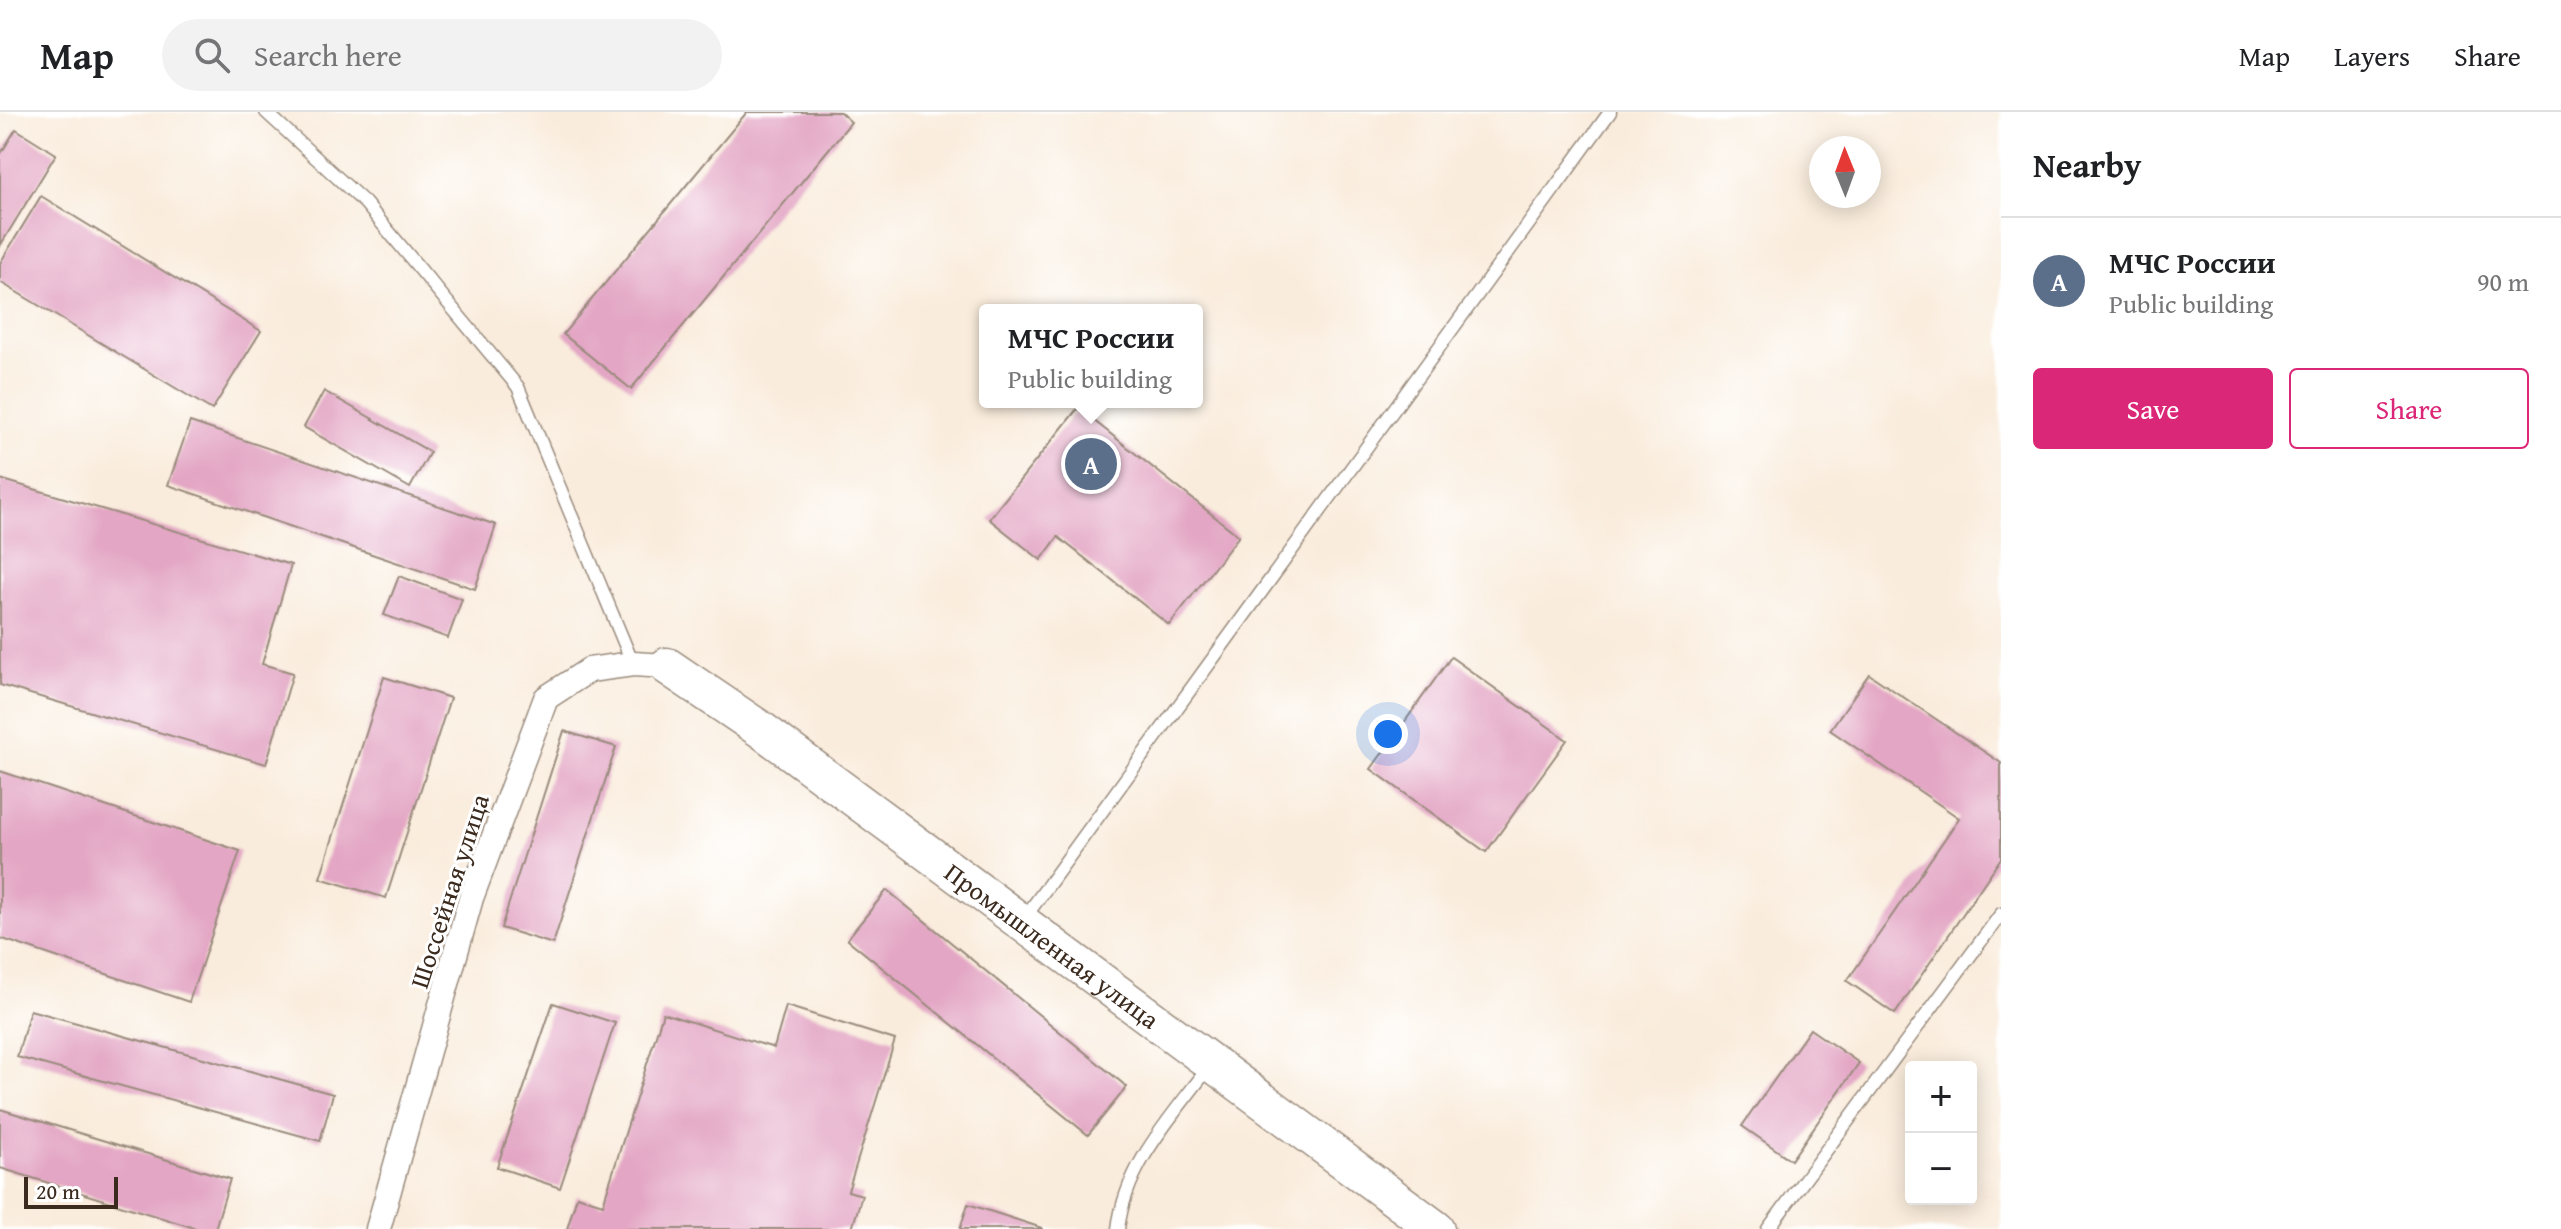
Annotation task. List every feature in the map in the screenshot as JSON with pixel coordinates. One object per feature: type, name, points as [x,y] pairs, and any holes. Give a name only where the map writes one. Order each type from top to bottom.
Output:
[{"type":"street","name":"Промышленная улица","points":[[650,665],[763,731],[1436,1229]]},
{"type":"street","name":"Шоссейная улица","points":[[378,1229],[471,898],[546,698],[589,670],[650,665]]},
{"type":"lane","points":[[266,112],[365,203],[518,387],[650,665]]},
{"type":"lane","points":[[1021,923],[1610,112]]},
{"type":"lane","points":[[1768,1229],[2001,914]]},
{"type":"lane","points":[[1118,1229],[1121,1201],[1141,1159],[1212,1063]]},
{"type":"building","points":[[747,112],[840,112],[851,122],[631,389],[563,334]]},
{"type":"building","points":[[16,129],[56,154],[0,246],[0,155]]},
{"type":"building","points":[[41,196],[261,331],[212,410],[0,282],[0,263]]},
{"type":"building","points":[[324,391],[430,452],[410,488],[304,427]]},
{"type":"building","points":[[1078,408],[1239,536],[1169,625],[1058,537],[1041,560],[989,519]]},
{"type":"building","points":[[190,422],[496,525],[475,589],[168,485]]},
{"type":"building","points":[[0,479],[291,565],[262,664],[293,673],[266,764],[0,685]]},
{"type":"building","points":[[399,576],[462,599],[448,638],[384,615]]},
{"type":"building","points":[[1451,657],[1567,740],[1486,852],[1371,769]]},
{"type":"building","points":[[1869,674],[2001,763],[2001,858],[1895,1014],[1847,981],[1959,818],[1830,730]]},
{"type":"building","points":[[384,677],[450,698],[386,898],[320,878]]},
{"type":"building","points":[[564,731],[616,747],[553,944],[501,928]]},
{"type":"building","points":[[0,771],[240,851],[189,1002],[0,938]]},
{"type":"building","points":[[887,890],[1127,1087],[1088,1135],[847,939]]},
{"type":"building","points":[[553,1003],[615,1023],[560,1188],[497,1167]]},
{"type":"building","points":[[786,1006],[895,1040],[848,1191],[862,1195],[852,1229],[567,1229],[577,1196],[603,1204],[663,1013],[774,1048]]},
{"type":"building","points":[[30,1010],[333,1094],[320,1141],[17,1057]]},
{"type":"building","points":[[1810,1029],[1859,1063],[1791,1160],[1742,1126]]},
{"type":"building","points":[[0,1109],[230,1179],[215,1229],[198,1229],[0,1168]]},
{"type":"building","points":[[968,1204],[1042,1228],[1042,1229],[960,1229]]},
{"type":"place","name":"МЧС России","points":[[1091,464]]}]
